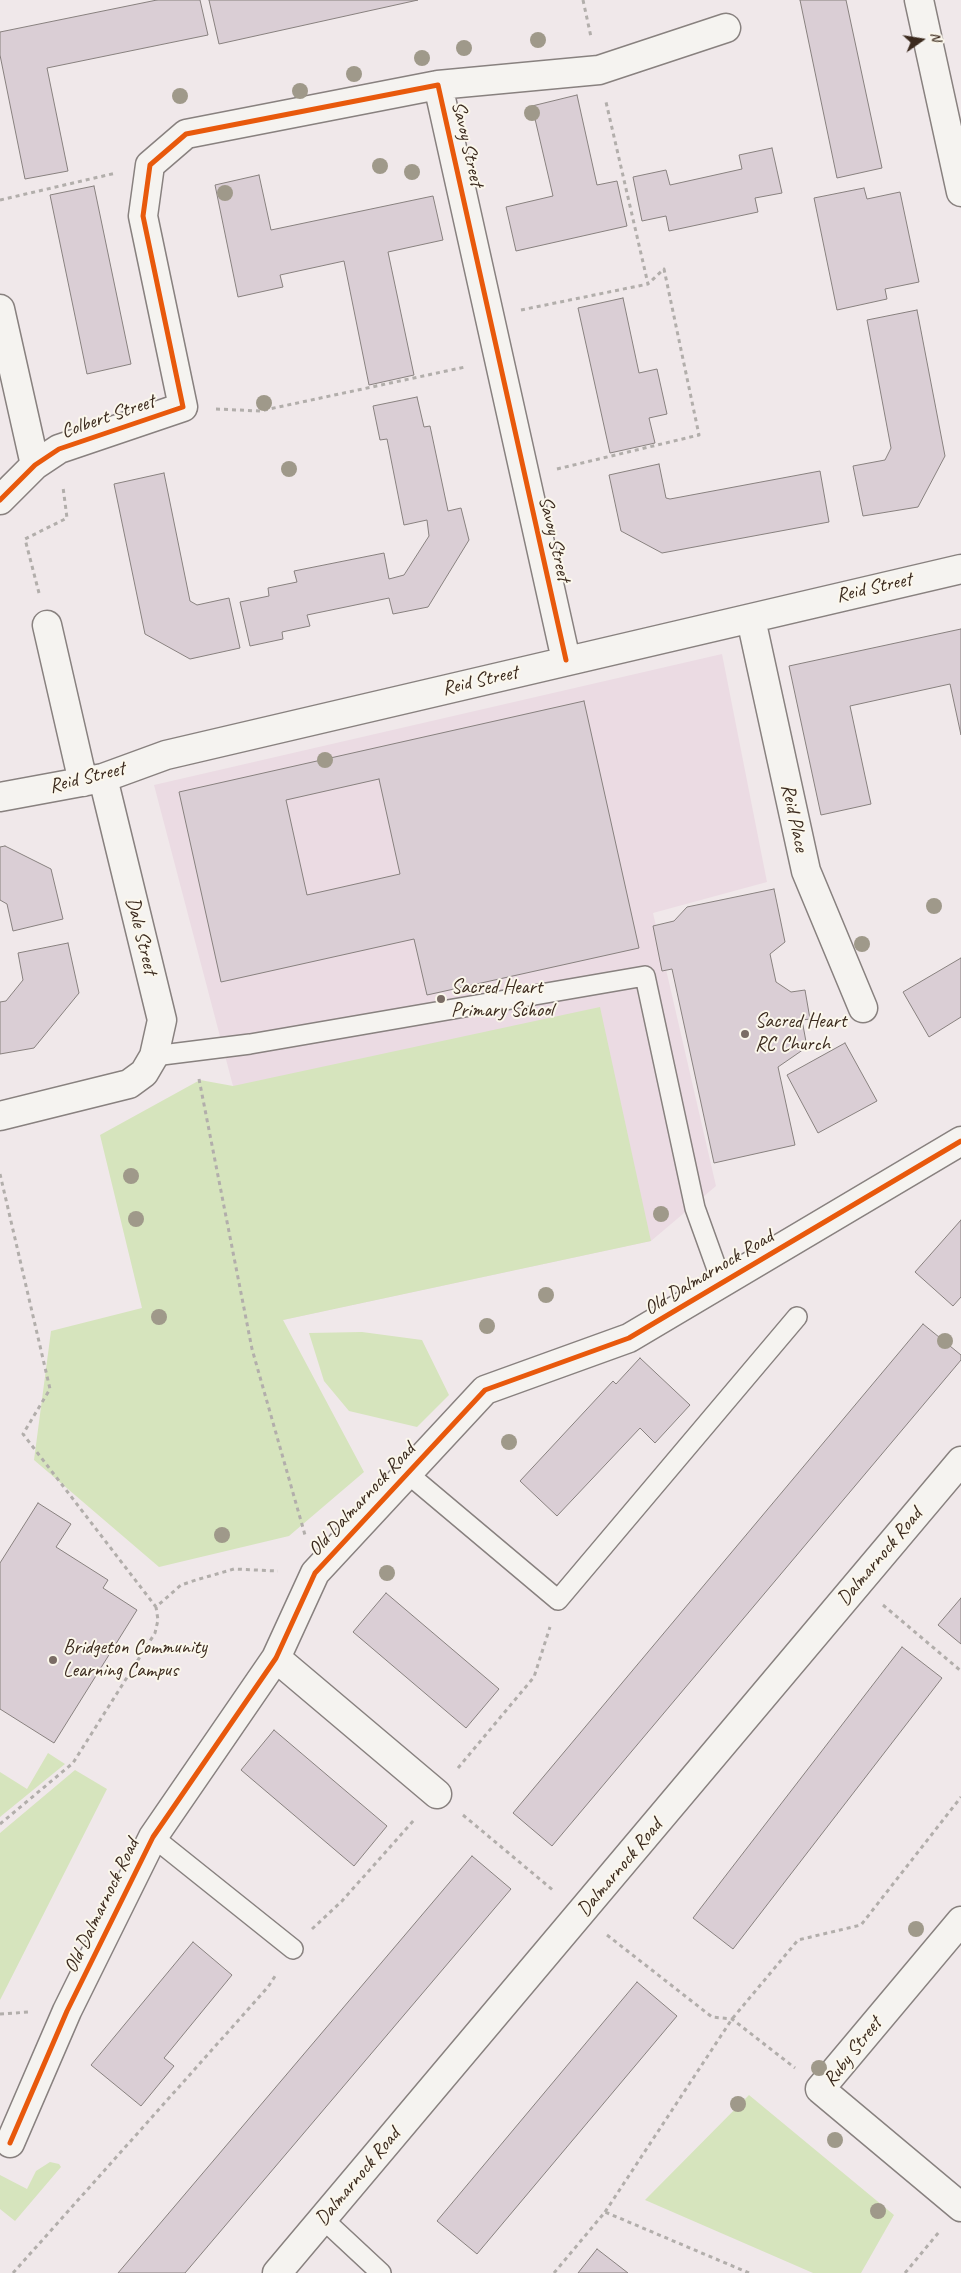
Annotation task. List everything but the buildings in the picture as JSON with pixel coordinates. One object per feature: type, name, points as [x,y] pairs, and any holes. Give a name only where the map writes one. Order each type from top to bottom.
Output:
[{"type":"street","points":[[919,0],[961,192]]},
{"type":"street","name":"Savoy Street","points":[[150,164],[186,134],[438,84],[599,70],[726,28]]},
{"type":"street","name":"Savoy Street","points":[[438,84],[566,660]]},
{"type":"street","points":[[150,164],[143,216],[183,407]]},
{"type":"street","points":[[0,309],[35,465]]},
{"type":"street","name":"Colbert Street","points":[[0,500],[35,465],[59,449],[183,407]]},
{"type":"street","name":"Reid Street","points":[[0,796],[93,780],[166,755],[566,660],[751,619],[782,609],[961,569]]},
{"type":"street","name":"Reid Place","points":[[751,619],[806,871],[863,1008]]},
{"type":"street","name":"Dale Street","points":[[0,1116],[129,1084],[144,1073],[154,1056],[162,1020],[47,625]]},
{"type":"street","name":"Old Dalmarnock Road","points":[[10,2143],[67,2011],[153,1837],[276,1658],[315,1573],[485,1390],[629,1338],[961,1141]]},
{"type":"street","name":"Dalmarnock Road","points":[[277,2273],[961,1461]]},
{"type":"street","points":[[276,1658],[437,1794]]},
{"type":"street","name":"Ruby Street","points":[[961,1921],[820,2089],[961,2207]]},
{"type":"lane","points":[[154,1056],[250,1044],[645,976],[695,1208],[722,1283]]},
{"type":"lane","points":[[407,1473],[558,1600],[797,1317]]},
{"type":"lane","points":[[153,1837],[294,1949]]},
{"type":"lane","points":[[322,2219],[380,2273]]},
{"type":"path","points":[[583,0],[648,284]]},
{"type":"path","points":[[0,200],[150,164]]},
{"type":"path","points":[[487,304],[513,312],[648,284],[664,269],[699,435],[525,476]]},
{"type":"path","points":[[183,407],[260,411],[499,359]]},
{"type":"path","points":[[47,625],[25,539],[67,518],[59,449]]},
{"type":"path","points":[[154,1056],[200,1080],[252,1349],[315,1573],[234,1569],[181,1585],[156,1607]]},
{"type":"path","points":[[0,1174],[50,1389],[23,1434],[156,1607],[158,1620],[155,1633],[73,1763],[0,1824]]},
{"type":"path","points":[[858,1583],[961,1671]]},
{"type":"path","points":[[13,2273],[268,1987],[294,1949],[342,1901],[437,1794]]},
{"type":"path","points":[[554,2273],[605,2212],[732,2019],[798,1940],[861,1925],[961,1797]]},
{"type":"path","points":[[905,2273],[961,2207]]},
{"type":"path","points":[[605,2212],[749,2273]]},
{"type":"shaded area","name":"Sacred Heart Primary School","points":[[722,654],[767,882],[653,913],[716,1186],[651,1241],[283,1320],[233,1086],[154,785]]},
{"type":"green space","points":[[600,1007],[651,1241],[283,1320],[364,1472],[289,1536],[159,1567],[34,1460],[51,1331],[142,1308],[100,1135],[200,1080],[233,1086]]},
{"type":"green space","points":[[362,1332],[422,1340],[449,1395],[417,1427],[349,1411],[324,1381],[309,1333]]},
{"type":"green space","points":[[48,1753],[65,1764],[0,1817],[0,1772],[27,1789]]},
{"type":"green space","points":[[75,1770],[107,1789],[0,2000],[0,1833]]},
{"type":"green space","points":[[749,2095],[894,2215],[861,2273],[813,2273],[645,2200]]},
{"type":"green space","points":[[50,2162],[59,2164],[61,2167],[15,2221],[0,2209],[0,2175],[27,2189],[36,2171]]},
{"type":"cycle path","points":[[0,500],[35,465],[59,449],[183,407],[143,216],[150,165],[186,134],[438,85],[566,660]]},
{"type":"cycle path","points":[[10,2143],[67,2011],[153,1837],[276,1658],[315,1573],[485,1390],[629,1338],[961,1141]]},
{"type":"place","name":"Sacred Heart Primary School","points":[[441,999]]},
{"type":"place","name":"Sacred Heart RC Church","points":[[745,1034]]},
{"type":"place","name":"Bridgeton Community Learning Campus","points":[[53,1660]]}]
